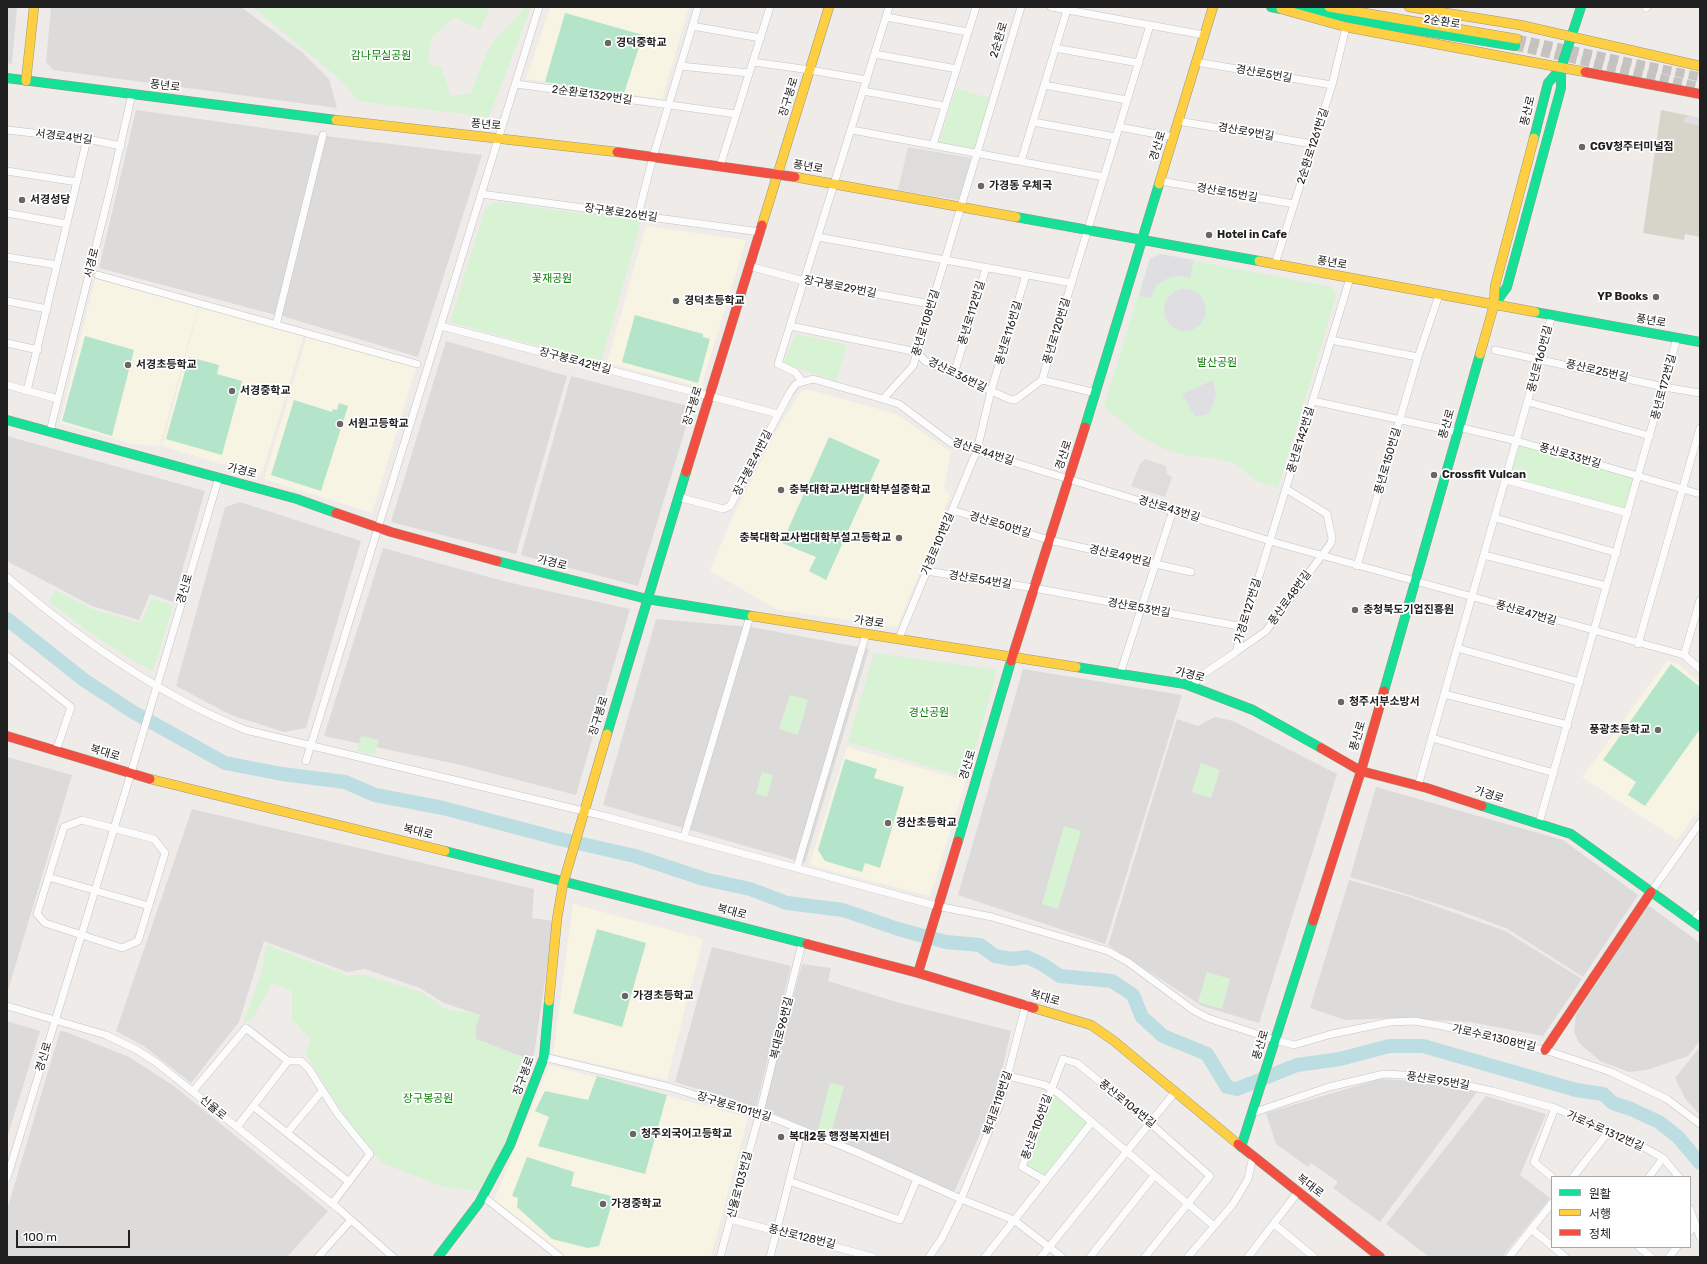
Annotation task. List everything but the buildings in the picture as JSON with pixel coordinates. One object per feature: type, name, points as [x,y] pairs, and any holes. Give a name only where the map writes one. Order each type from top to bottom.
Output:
[{"type":"street","points":[[26,81],[34,7]]},
{"type":"street","points":[[306,761],[539,7]]},
{"type":"street","points":[[638,215],[668,105],[698,7]]},
{"type":"street","points":[[720,166],[770,7]]},
{"type":"street","name":"장구봉로","points":[[438,1257],[456,1237],[484,1197],[512,1143],[544,1057],[553,956],[563,880],[582,812],[829,7]]},
{"type":"street","points":[[883,399],[813,378],[802,381],[795,372],[778,364],[889,7]]},
{"type":"street","points":[[933,145],[976,7]]},
{"type":"street","name":"2순환로","points":[[977,153],[1021,7]]},
{"type":"street","points":[[1051,7],[1204,35]]},
{"type":"street","name":"경산로","points":[[918,973],[920,962],[1013,655],[1096,393],[1213,7]]},
{"type":"street","name":"2순환로","points":[[1271,7],[1282,9],[1303,8],[1373,23],[1516,42],[1472,30],[1375,16],[1329,7]]},
{"type":"street","points":[[1409,7],[1447,10],[1700,66]]},
{"type":"street","name":"풍산로","points":[[1494,305],[1507,287],[1561,88],[1562,68],[1581,7]]},
{"type":"street","points":[[1282,9],[1298,15],[1346,27],[1700,94]]},
{"type":"street","points":[[1021,161],[1067,10]]},
{"type":"street","points":[[886,17],[968,32]]},
{"type":"street","name":"풍년로120번길","points":[[1042,380],[1150,25]]},
{"type":"street","points":[[692,26],[761,38]]},
{"type":"street","name":"2순환로1261번길","points":[[1275,264],[1332,85],[1346,27]]},
{"type":"street","points":[[1055,48],[1139,63]]},
{"type":"street","points":[[875,54],[957,69]]},
{"type":"street","points":[[753,62],[867,80]]},
{"type":"street","name":"경산로5번길","points":[[1196,62],[1332,85]]},
{"type":"street","points":[[680,66],[749,73]]},
{"type":"street","name":"풍산로","points":[[1241,1147],[1361,771],[1494,305],[1495,286],[1548,83],[1562,68]]},
{"type":"street","name":"풍년로","points":[[7,78],[349,122],[499,138],[653,157],[778,174],[961,206],[1700,342]]},
{"type":"street","name":"2순환로1329번길","points":[[516,84],[736,114]]},
{"type":"street","points":[[1044,85],[1127,100]]},
{"type":"street","points":[[863,91],[945,106]]},
{"type":"street","name":"서경로","points":[[50,431],[132,94]]},
{"type":"street","name":"경산로9번길","points":[[1178,121],[1313,144]]},
{"type":"street","points":[[1033,122],[1116,137]]},
{"type":"street","points":[[1119,127],[1173,137]]},
{"type":"street","name":"서경로4번길","points":[[7,130],[87,139],[120,146]]},
{"type":"street","points":[[852,130],[1104,177]]},
{"type":"street","points":[[276,325],[323,135]]},
{"type":"street","points":[[27,391],[38,350],[66,224],[87,139]]},
{"type":"street","points":[[961,206],[977,153]]},
{"type":"street","points":[[7,171],[77,182]]},
{"type":"street","name":"경산로15번길","points":[[1160,181],[1294,204]]},
{"type":"street","name":"장구봉로26번길","points":[[482,194],[760,232]]},
{"type":"street","name":"풍년로108번길","points":[[883,399],[913,366],[961,206]]},
{"type":"street","points":[[7,213],[66,224]]},
{"type":"street","points":[[818,237],[986,268]]},
{"type":"street","points":[[7,257],[57,265]]},
{"type":"street","name":"장구봉로29번길","points":[[749,266],[804,282],[931,304]]},
{"type":"street","name":"풍년로112번길","points":[[954,374],[986,268],[1026,275]]},
{"type":"street","points":[[98,275],[417,364]]},
{"type":"street","name":"풍년로120번길","points":[[1026,275],[1072,283]]},
{"type":"street","name":"풍년로116번길","points":[[977,450],[991,391],[1026,275]]},
{"type":"street","name":"풍년로142번길","points":[[1270,540],[1350,278]]},
{"type":"street","name":"풍년로150번길","points":[[1357,566],[1418,357],[1438,295]]},
{"type":"street","points":[[7,301],[47,309]]},
{"type":"street","name":"풍년로160번길","points":[[1418,786],[1552,315]]},
{"type":"street","name":"장구봉로42번길","points":[[441,326],[709,396]]},
{"type":"street","name":"경산로36번길","points":[[790,326],[916,352],[925,361],[1014,400],[1042,380]]},
{"type":"street","name":"풍년로172번길","points":[[1539,824],[1677,338]]},
{"type":"street","points":[[1331,340],[1418,357]]},
{"type":"street","points":[[7,343],[38,350]]},
{"type":"street","name":"풍산로25번길","points":[[1495,350],[1539,358],[1664,387],[1700,393]]},
{"type":"street","points":[[1042,380],[1096,393]]},
{"type":"street","name":"장구봉로41번길","points":[[678,497],[723,509],[730,506],[790,392],[802,381]]},
{"type":"street","points":[[7,385],[58,399]]},
{"type":"street","points":[[709,396],[778,414]]},
{"type":"street","name":"경산로44번길","points":[[883,399],[899,404],[951,443],[1068,479]]},
{"type":"street","name":"풍산로33번길","points":[[1313,401],[1517,441],[1700,494]]},
{"type":"street","name":"풍년로160번길","points":[[1528,402],[1650,436]]},
{"type":"street","name":"가경로","points":[[7,420],[297,499],[378,528],[532,571],[647,599],[866,634],[1013,655],[1192,686],[1253,710],[1361,771],[1418,786],[1571,834],[1696,924],[1700,912]]},
{"type":"street","points":[[1638,644],[1699,432]]},
{"type":"street","name":"가경로101번길","points":[[899,638],[977,450]]},
{"type":"street","name":"경신로","points":[[7,1178],[131,773],[219,477]]},
{"type":"street","name":"경산로43번길","points":[[1068,479],[1270,540]]},
{"type":"street","points":[[1506,480],[1628,513]]},
{"type":"street","name":"풍산로48번길","points":[[1236,652],[1266,631],[1331,543],[1332,538],[1327,514],[1286,489]]},
{"type":"street","name":"경산로50번길","points":[[952,510],[1049,540]]},
{"type":"street","points":[[1120,674],[1173,510]]},
{"type":"street","points":[[1495,518],[1617,553]]},
{"type":"street","name":"경산로49번길","points":[[1049,540],[1191,572]]},
{"type":"street","points":[[1270,540],[1321,556],[1414,581]]},
{"type":"street","name":"가경로127번길","points":[[1192,686],[1202,675],[1236,652],[1270,540]]},
{"type":"street","points":[[1484,555],[1606,586]]},
{"type":"street","name":"경산로54번길","points":[[926,571],[1034,588]]},
{"type":"street","name":"가로수로1308번길","points":[[7,577],[93,644],[157,686],[219,719],[246,730],[684,837],[797,867],[937,908],[992,917],[1108,951],[1128,962],[1193,1010],[1208,1018],[1294,1045],[1315,1038],[1360,1027],[1390,1022],[1414,1021],[1443,1026],[1545,1050],[1611,1072],[1649,1090],[1672,1102],[1700,1124]]},
{"type":"street","name":"풍산로47번길","points":[[1414,581],[1594,632],[1684,655],[1700,670]]},
{"type":"street","name":"경산로53번길","points":[[1034,588],[1244,627]]},
{"type":"street","points":[[1684,655],[1699,611],[1700,600]]},
{"type":"street","points":[[684,837],[750,616]]},
{"type":"street","points":[[797,867],[866,634]]},
{"type":"street","points":[[1458,648],[1580,682]]},
{"type":"street","points":[[7,656],[71,707],[56,751]]},
{"type":"street","points":[[1444,694],[1568,725]]},
{"type":"street","name":"복대로","points":[[7,736],[131,773],[563,880],[918,973],[1026,1004],[1092,1025],[1114,1041],[1241,1147],[1380,1257]]},
{"type":"street","points":[[1432,738],[1554,772]]},
{"type":"street","points":[[82,820],[154,839],[164,853],[138,941],[122,948],[45,923],[37,914],[48,877],[64,827],[82,820]]},
{"type":"street","points":[[1545,1050],[1651,892],[1700,824]]},
{"type":"street","points":[[48,877],[149,906]]},
{"type":"street","name":"복대로96번길","points":[[760,1112],[802,943]]},
{"type":"street","name":"복대로118번길","points":[[929,1257],[942,1238],[962,1199],[1000,1104],[1026,1004]]},
{"type":"street","name":"신율로","points":[[7,1006],[106,1035],[137,1050],[157,1063],[194,1091],[332,1204],[393,1257]]},
{"type":"street","points":[[194,1091],[246,1028],[288,1061],[300,1061],[309,1069],[322,1091],[355,1137],[370,1154],[332,1204]]},
{"type":"street","name":"장구봉로101번길","points":[[544,1057],[669,1087],[760,1112],[1014,1220],[1062,1257]]},
{"type":"street","name":"풍산로104번길","points":[[1051,1088],[1062,1060],[1077,1063],[1149,1122],[1210,1176],[1188,1204]]},
{"type":"street","points":[[237,1127],[288,1061]]},
{"type":"street","name":"풍산로95번길","points":[[1253,1109],[1330,1087],[1384,1074],[1423,1076],[1492,1091],[1555,1108]]},
{"type":"street","name":"풍산로106번길","points":[[1008,1076],[1051,1088],[1214,1226]]},
{"type":"street","name":"풍산로106번길","points":[[1045,1180],[1022,1167],[1051,1088]]},
{"type":"street","points":[[287,1133],[322,1091]]},
{"type":"street","points":[[1041,1257],[1149,1122],[1175,1092]]},
{"type":"street","points":[[253,1106],[349,1182]]},
{"type":"street","name":"가로수로1312번길","points":[[1551,1176],[1534,1162],[1555,1108],[1630,1140],[1662,1158],[1678,1176]]},
{"type":"street","name":"신율로103번길","points":[[720,1257],[760,1112]]},
{"type":"street","points":[[986,1257],[1092,1122]]},
{"type":"street","points":[[770,1257],[802,1130]]},
{"type":"street","points":[[1574,1176],[1609,1131]]},
{"type":"street","points":[[1190,1257],[1233,1204],[1248,1179],[1253,1156]]},
{"type":"street","points":[[1650,1176],[1662,1158]]},
{"type":"street","points":[[1090,1257],[1154,1176]]},
{"type":"street","points":[[789,1181],[900,1220],[917,1179]]},
{"type":"street","points":[[1250,1256],[1298,1192]]},
{"type":"street","points":[[484,1197],[560,1257]]},
{"type":"street","points":[[1145,1257],[1188,1204]]},
{"type":"street","points":[[1509,1257],[1551,1204]]},
{"type":"street","points":[[1691,1212],[1700,1237]]},
{"type":"street","name":"풍산로128번길","points":[[730,1218],[872,1257]]},
{"type":"street","points":[[329,1257],[320,1254],[351,1220]]},
{"type":"street","points":[[1274,1224],[1314,1257]]},
{"type":"street","points":[[1691,1230],[1696,1224]]},
{"type":"street","points":[[1531,1229],[1551,1246]]},
{"type":"street","points":[[1553,1248],[1565,1257]]},
{"type":"street","points":[[1640,1248],[1651,1257]]},
{"type":"street","points":[[1670,1257],[1677,1248]]},
{"type":"shaded area","points":[[7,7],[17,7],[12,64],[7,63]]},
{"type":"shaded area","points":[[51,7],[241,7],[303,53],[329,79],[337,108],[53,70],[46,62]]},
{"type":"shaded area","name":"경덕중학교","points":[[550,7],[689,7],[662,99],[526,79]]},
{"type":"shaded area","points":[[136,110],[321,136],[276,315],[99,268]]},
{"type":"shaded area","points":[[1661,110],[1700,118],[1700,237],[1685,234],[1684,240],[1643,233]]},
{"type":"shaded area","points":[[1690,116],[1700,118],[1700,126],[1683,122],[1685,118]]},
{"type":"shaded area","points":[[325,136],[482,155],[418,357],[279,315]]},
{"type":"shaded area","points":[[908,147],[971,158],[959,200],[898,190]]},
{"type":"shaded area","name":"경덕초등학교","points":[[646,226],[746,240],[701,387],[607,363]]},
{"type":"shaded area","points":[[1160,254],[1194,260],[1190,278],[1177,276],[1168,278],[1156,286],[1151,298],[1139,296],[1150,259]]},
{"type":"shaded area","name":"서경초등학교","points":[[95,279],[198,307],[160,446],[132,444],[60,423]]},
{"type":"shaded area","points":[[1181,289],[1189,289],[1197,292],[1203,298],[1206,310],[1203,322],[1197,328],[1189,331],[1181,331],[1173,328],[1167,322],[1164,314],[1164,306],[1167,298],[1173,292]]},
{"type":"shaded area","name":"서경중학교","points":[[199,307],[304,335],[261,476],[162,446]]},
{"type":"shaded area","name":"서원고등학교","points":[[307,336],[416,368],[372,513],[264,479]]},
{"type":"shaded area","points":[[446,341],[567,376],[516,554],[391,522]]},
{"type":"shaded area","points":[[571,376],[692,407],[638,586],[521,555]]},
{"type":"shaded area","points":[[1213,380],[1216,395],[1209,414],[1195,417],[1182,394]]},
{"type":"shaded area","points":[[807,389],[896,414],[951,452],[944,487],[950,496],[897,627],[778,610],[710,571],[732,518],[776,431],[801,391]]},
{"type":"shaded area","points":[[7,436],[205,491],[173,602],[150,594],[139,620],[92,606],[7,561]]},
{"type":"shaded area","points":[[1145,459],[1166,466],[1167,474],[1172,477],[1165,497],[1131,486],[1140,464]]},
{"type":"shaded area","points":[[240,502],[361,541],[306,728],[284,732],[231,715],[176,686],[225,507]]},
{"type":"shaded area","points":[[383,548],[507,582],[630,609],[576,795],[456,764],[324,736]]},
{"type":"shaded area","points":[[656,619],[751,627],[869,649],[805,863],[603,805]]},
{"type":"shaded area","name":"풍광초등학교","points":[[1667,661],[1678,664],[1700,683],[1700,808],[1677,840],[1582,777]]},
{"type":"shaded area","points":[[1023,669],[1182,695],[1105,944],[958,895]]},
{"type":"shaded area","points":[[1215,717],[1233,721],[1337,774],[1259,1023],[1202,1006],[1108,945],[1177,719],[1198,726]]},
{"type":"shaded area","name":"경산초등학교","points":[[847,747],[966,781],[930,896],[809,865]]},
{"type":"shaded area","points":[[7,757],[72,775],[7,994]]},
{"type":"shaded area","points":[[1376,787],[1563,840],[1638,895],[1583,977],[1506,928],[1454,909],[1350,877]]},
{"type":"shaded area","points":[[192,809],[534,889],[532,918],[554,921],[533,1061],[476,1039],[476,1026],[480,1015],[444,1003],[420,988],[365,969],[347,972],[264,941],[239,1022],[191,1083],[145,1047],[116,1031]]},
{"type":"shaded area","points":[[1349,880],[1410,897],[1505,931],[1582,979],[1543,1036],[1470,1022],[1399,1018],[1345,1020],[1310,1008]]},
{"type":"shaded area","name":"가경초등학교","points":[[573,904],[703,939],[667,1080],[553,1054]]},
{"type":"shaded area","points":[[1648,905],[1700,943],[1700,1041],[1688,1056],[1647,1070],[1629,1072],[1600,1061],[1579,1043],[1574,1032],[1576,1014]]},
{"type":"shaded area","points":[[712,947],[791,966],[756,1107],[675,1082]]},
{"type":"shaded area","points":[[802,964],[831,968],[828,981],[900,1003],[1011,1031],[995,1101],[954,1192],[856,1148],[763,1109]]},
{"type":"shaded area","points":[[7,1021],[40,1031],[7,1138]]},
{"type":"shaded area","points":[[60,1031],[129,1057],[174,1086],[328,1211],[287,1257],[7,1257],[7,1210]]},
{"type":"shaded area","points":[[1700,1047],[1700,1115],[1686,1100],[1675,1078]]},
{"type":"shaded area","points":[[549,1065],[748,1117],[711,1257],[564,1256],[494,1200]]},
{"type":"shaded area","points":[[1380,1079],[1432,1082],[1477,1092],[1380,1222],[1333,1188],[1338,1182],[1311,1163],[1308,1167],[1276,1144],[1266,1113]]},
{"type":"shaded area","points":[[1486,1096],[1546,1114],[1520,1175],[1550,1198],[1502,1257],[1429,1257],[1386,1224]]},
{"type":"green space","name":"감나무실공원","points":[[253,7],[490,7],[480,30],[454,17],[431,38],[428,64],[441,67],[451,96],[471,93],[486,54],[498,35],[515,20],[525,7],[531,7],[489,117],[357,101],[342,81]]},
{"type":"green space","points":[[565,13],[643,35],[624,93],[545,82]]},
{"type":"green space","points":[[956,89],[990,98],[974,150],[939,143]]},
{"type":"green space","name":"꽃재공원","points":[[496,202],[641,221],[601,363],[450,322],[486,207]]},
{"type":"green space","name":"발산공원","points":[[1158,254],[1331,287],[1336,296],[1278,488],[1257,481],[1234,463],[1214,458],[1184,455],[1162,448],[1139,435],[1104,407],[1149,260]]},
{"type":"green space","points":[[635,315],[703,334],[703,337],[710,339],[698,383],[622,362]]},
{"type":"green space","points":[[796,334],[847,345],[836,381],[783,363]]},
{"type":"green space","points":[[85,336],[134,350],[112,436],[62,421]]},
{"type":"green space","points":[[189,357],[219,365],[217,374],[242,381],[222,455],[166,439]]},
{"type":"green space","points":[[294,400],[332,412],[333,409],[337,410],[339,403],[348,406],[321,491],[271,475]]},
{"type":"green space","points":[[829,437],[880,460],[826,580],[809,571],[816,557],[782,543]]},
{"type":"green space","points":[[1519,445],[1634,478],[1625,508],[1510,477]]},
{"type":"green space","points":[[55,590],[91,609],[141,623],[152,598],[173,606],[153,671],[113,648],[49,602]]},
{"type":"green space","name":"경산공원","points":[[874,653],[997,670],[967,778],[848,742]]},
{"type":"green space","points":[[1671,664],[1700,687],[1700,729],[1645,806],[1628,795],[1636,782],[1603,760]]},
{"type":"green space","points":[[790,695],[808,700],[798,735],[779,729]]},
{"type":"green space","points":[[361,736],[379,740],[374,755],[357,751]]},
{"type":"green space","points":[[845,759],[877,769],[874,778],[904,787],[880,868],[865,863],[862,872],[825,861],[818,850]]},
{"type":"green space","points":[[1201,763],[1220,770],[1211,798],[1192,792]]},
{"type":"green space","points":[[762,772],[773,775],[767,797],[756,794]]},
{"type":"green space","points":[[1064,826],[1081,831],[1058,909],[1042,904]]},
{"type":"green space","points":[[597,929],[646,943],[622,1027],[573,1013]]},
{"type":"green space","name":"장구봉공원","points":[[266,945],[349,976],[361,974],[421,992],[445,1009],[480,1015],[476,1026],[476,1039],[533,1061],[524,1095],[512,1129],[497,1161],[478,1191],[441,1186],[382,1163],[351,1126],[305,1053],[311,1040],[292,1019],[292,991],[272,983],[253,1018],[243,1023],[262,972]]},
{"type":"green space","points":[[1207,972],[1230,979],[1222,1009],[1198,1002]]},
{"type":"green space","points":[[597,1076],[667,1095],[645,1174],[538,1146],[549,1117],[535,1111],[545,1091],[588,1100]]},
{"type":"green space","points":[[830,1083],[844,1086],[831,1133],[818,1130]]},
{"type":"green space","points":[[1053,1093],[1087,1122],[1044,1176],[1027,1166]]},
{"type":"green space","points":[[527,1157],[574,1172],[571,1186],[611,1196],[613,1200],[599,1246],[588,1248],[552,1239],[517,1207],[518,1198],[512,1196]]},
{"type":"waterway","points":[[7,619],[84,680],[133,712],[225,763],[282,774],[345,782],[375,795],[443,808],[560,839],[635,856],[704,879],[750,889],[787,903],[843,910],[898,929],[946,942],[980,945],[995,956],[1012,959],[1027,957],[1042,964],[1060,976],[1112,981],[1133,995],[1142,1017],[1163,1036],[1207,1054],[1227,1087],[1237,1089],[1297,1065],[1340,1059],[1389,1046],[1423,1046],[1576,1090],[1603,1094],[1613,1103],[1631,1109],[1659,1122],[1678,1137],[1700,1163]]},
{"type":"tunnel","points":[[1517,39],[1700,77]]},
{"type":"tunnel","points":[[1515,46],[1700,87]]},
{"type":"traffic: fast","points":[[1271,7],[1281,9],[1303,8],[1373,23],[1515,46]]},
{"type":"traffic: fast","points":[[1494,305],[1507,287],[1561,88],[1561,68],[1581,7]]},
{"type":"traffic: fast","points":[[1534,138],[1548,83],[1561,68]]},
{"type":"traffic: fast","points":[[7,78],[336,120]]},
{"type":"traffic: fast","points":[[1085,427],[1159,184]]},
{"type":"traffic: fast","points":[[1016,217],[1259,261]]},
{"type":"traffic: fast","points":[[1535,312],[1700,342]]},
{"type":"traffic: fast","points":[[1384,691],[1480,354]]},
{"type":"traffic: fast","points":[[7,420],[297,499],[336,513]]},
{"type":"traffic: fast","points":[[607,734],[686,472]]},
{"type":"traffic: fast","points":[[497,561],[647,599],[752,616]]},
{"type":"traffic: fast","points":[[958,841],[1011,661]]},
{"type":"traffic: fast","points":[[1076,667],[1185,684],[1253,710],[1321,748]]},
{"type":"traffic: fast","points":[[1482,806],[1571,834],[1700,927]]},
{"type":"traffic: fast","points":[[445,851],[807,944]]},
{"type":"traffic: fast","points":[[1241,1147],[1313,921]]},
{"type":"traffic: fast","points":[[438,1257],[479,1203],[510,1145],[544,1057],[549,1001]]},
{"type":"traffic: slow","points":[[26,81],[34,7]]},
{"type":"traffic: slow","points":[[762,225],[829,7]]},
{"type":"traffic: slow","points":[[1159,184],[1213,7]]},
{"type":"traffic: slow","points":[[1329,7],[1517,39]]},
{"type":"traffic: slow","points":[[1409,7],[1520,25],[1700,66]]},
{"type":"traffic: slow","points":[[1281,9],[1346,27],[1585,72]]},
{"type":"traffic: slow","points":[[336,120],[617,152]]},
{"type":"traffic: slow","points":[[1480,354],[1494,305],[1495,286],[1534,138]]},
{"type":"traffic: slow","points":[[795,177],[1016,217]]},
{"type":"traffic: slow","points":[[1259,261],[1535,312]]},
{"type":"traffic: slow","points":[[752,616],[1076,667]]},
{"type":"traffic: slow","points":[[549,1001],[557,919],[563,884],[607,734]]},
{"type":"traffic: slow","points":[[150,779],[445,851]]},
{"type":"traffic: slow","points":[[1034,1008],[1091,1025],[1114,1041],[1238,1144]]},
{"type":"traffic: jam","points":[[1585,72],[1700,94]]},
{"type":"traffic: jam","points":[[617,152],[795,177]]},
{"type":"traffic: jam","points":[[686,472],[762,225]]},
{"type":"traffic: jam","points":[[1011,661],[1085,427]]},
{"type":"traffic: jam","points":[[336,513],[391,532],[497,561]]},
{"type":"traffic: jam","points":[[1313,921],[1361,771],[1384,691]]},
{"type":"traffic: jam","points":[[7,736],[150,779]]},
{"type":"traffic: jam","points":[[1321,748],[1361,771],[1427,788],[1482,806]]},
{"type":"traffic: jam","points":[[918,973],[958,841]]},
{"type":"traffic: jam","points":[[1545,1050],[1651,892]]},
{"type":"traffic: jam","points":[[807,944],[918,973],[1034,1008]]},
{"type":"traffic: jam","points":[[1238,1144],[1380,1257]]},
{"type":"place","name":"경덕중학교","points":[[608,43]]},
{"type":"place","name":"CGV청주터미널점","points":[[1582,147]]},
{"type":"place","name":"가경동 우체국","points":[[981,186]]},
{"type":"place","name":"서경성당","points":[[22,200]]},
{"type":"place","name":"Hotel in Cafe","points":[[1209,235]]},
{"type":"place","name":"YP Books","points":[[1656,297]]},
{"type":"place","name":"경덕초등학교","points":[[676,301]]},
{"type":"place","name":"서경초등학교","points":[[128,365]]},
{"type":"place","name":"서경중학교","points":[[232,391]]},
{"type":"place","name":"서원고등학교","points":[[340,424]]},
{"type":"place","name":"Crossfit Vulcan","points":[[1434,475]]},
{"type":"place","name":"충북대학교사범대학부설중학교","points":[[781,490]]},
{"type":"place","name":"충북대학교사범대학부설고등학교","points":[[899,538]]},
{"type":"place","name":"충청북도기업진흥원","points":[[1355,610]]},
{"type":"place","name":"청주서부소방서","points":[[1341,702]]},
{"type":"place","name":"풍광초등학교","points":[[1658,730]]},
{"type":"place","name":"경산초등학교","points":[[888,823]]},
{"type":"place","name":"가경초등학교","points":[[625,996]]},
{"type":"place","name":"청주외국어고등학교","points":[[633,1134]]},
{"type":"place","name":"복대2동 행정복지센터","points":[[781,1137]]},
{"type":"place","name":"가경중학교","points":[[603,1204]]}]
